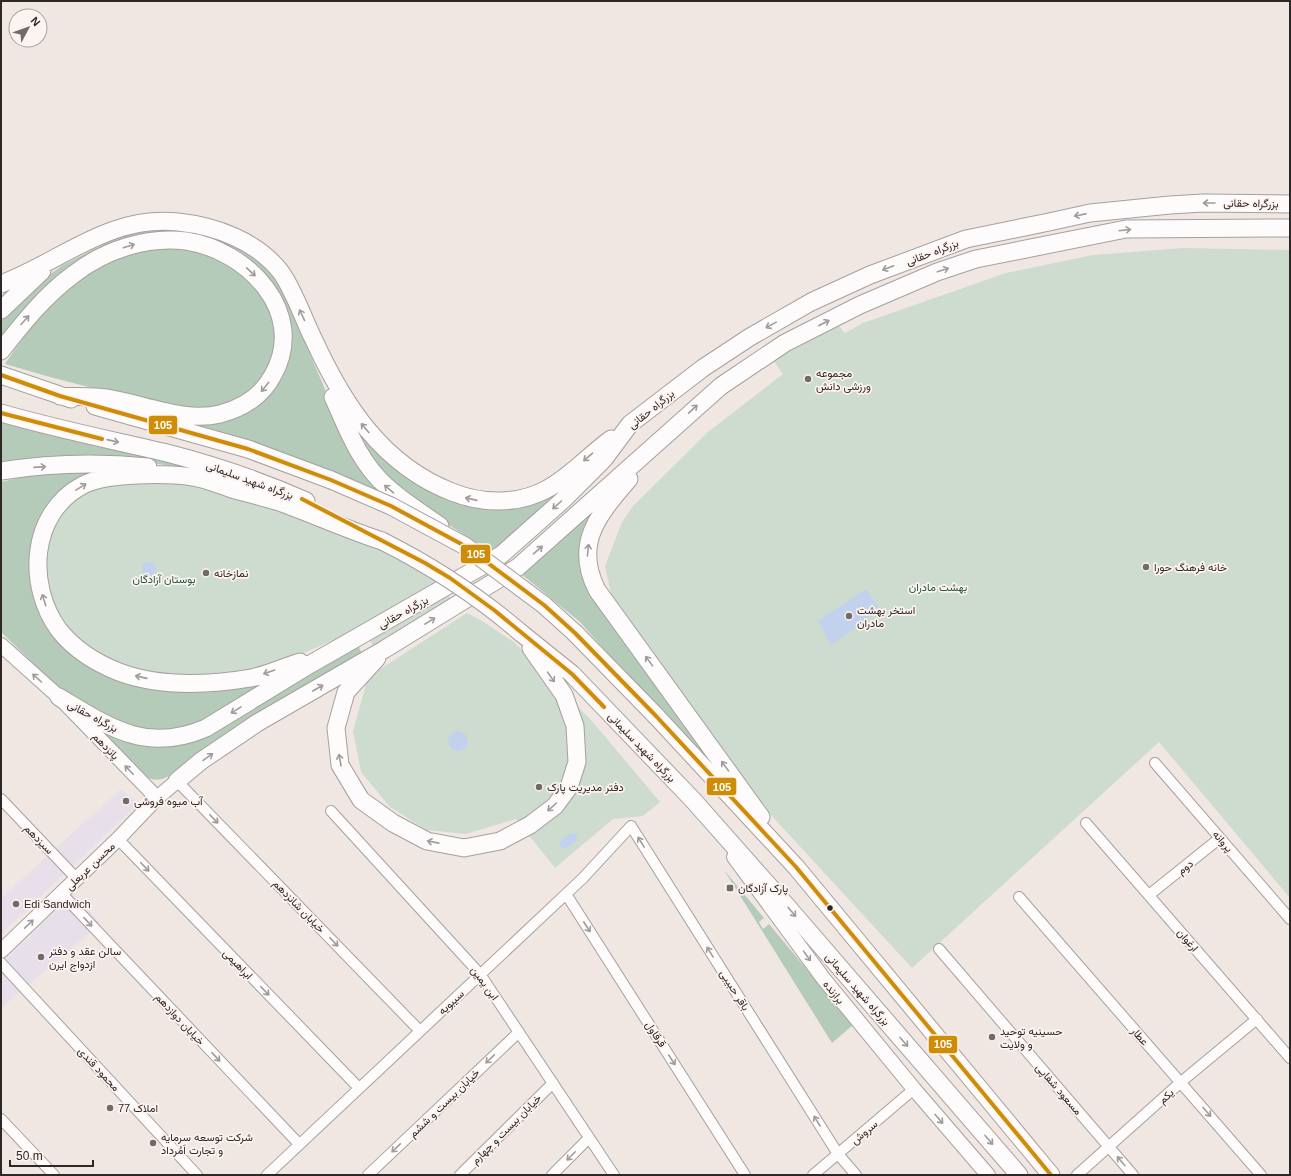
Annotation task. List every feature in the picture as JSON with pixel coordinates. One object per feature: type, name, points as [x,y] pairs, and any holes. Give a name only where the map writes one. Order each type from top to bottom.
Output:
[{"type":"highway","name":"بزرگراه حقانی","points":[[59,698],[112,728],[128,734],[148,738],[181,737],[206,728],[345,644],[501,555],[563,500],[604,459],[630,424],[703,368],[750,337],[811,302],[870,275],[966,239],[1098,212],[1203,203],[1290,204]]},
{"type":"highway","points":[[1,284],[57,258],[78,245],[106,232],[130,225],[150,222],[177,222],[207,226],[234,236],[259,250],[281,272],[317,346],[353,412],[364,428],[386,450],[410,470],[444,489],[473,500],[514,500],[546,490],[630,424]]},
{"type":"highway","name":"بزرگراه حقانی","points":[[177,781],[201,762],[257,723],[385,649],[518,567],[721,386],[785,343],[860,305],[937,272],[976,260],[1126,229],[1290,228]]},
{"type":"highway","points":[[1,351],[22,323],[49,294],[74,274],[110,253],[146,242],[186,241],[221,252],[245,266],[260,280],[271,294],[282,322],[284,336],[282,351],[277,368],[261,393],[236,409],[219,414],[199,416],[105,398],[60,396]]},
{"type":"highway","points":[[1,310],[57,258]]},
{"type":"highway","points":[[317,346],[333,397],[362,458],[385,486],[544,605],[575,633],[656,716],[796,867],[1051,1175]]},
{"type":"highway","points":[[1,375],[60,396],[248,449],[331,480],[391,506],[465,546]]},
{"type":"highway","name":"بزرگراه شهید سلیمانی","points":[[1,413],[34,423],[168,454],[217,468],[284,491],[322,508],[450,578],[494,610],[572,674],[693,800],[1019,1175]]},
{"type":"highway","points":[[665,436],[598,518],[590,534],[587,561],[589,575],[597,590],[796,867]]},
{"type":"highway","points":[[1,471],[64,465],[120,464],[149,467],[193,477],[282,503],[382,540]]},
{"type":"highway","points":[[193,477],[128,476],[92,481],[70,494],[50,515],[38,547],[37,564],[40,586],[53,620],[70,641],[97,662],[120,672],[156,681],[184,683],[252,678],[345,644]]},
{"type":"highway","points":[[385,649],[346,692],[336,728],[340,764],[362,800],[394,823],[427,841],[464,848],[500,841],[530,825],[555,806],[569,786],[577,762],[575,726],[564,695],[521,633]]},
{"type":"main road","name":"پانزدهم","points":[[1,645],[59,698],[156,798]]},
{"type":"main road","name":"محسن عربعلی","points":[[3,945],[77,879],[118,839],[156,798],[177,781]]},
{"type":"main road","name":"برازنده","points":[[693,800],[823,978],[914,1089],[988,1175]]},
{"type":"street","name":"پروانه","points":[[1155,763],[1290,919]]},
{"type":"street","name":"خیابان شانزدهم","points":[[177,781],[420,1031]]},
{"type":"street","name":"سیزدهم","points":[[1,799],[77,879]]},
{"type":"street","name":"ابن یمین","points":[[331,811],[480,974],[614,1175]]},
{"type":"street","name":"ارغوان","points":[[1086,823],[1290,1058]]},
{"type":"street","name":"سیبویه","points":[[267,1175],[566,894],[631,826]]},
{"type":"street","name":"باقر حبیبی","points":[[631,826],[838,1154],[856,1175]]},
{"type":"street","name":"دوم","points":[[1149,895],[1220,838]]},
{"type":"street","name":"ابراهیمی","points":[[118,839],[359,1088]]},
{"type":"street","name":"خیابان دوازدهم","points":[[61,893],[299,1144]]},
{"type":"street","name":"قرقاول","points":[[566,894],[745,1175]]},
{"type":"street","name":"عطار","points":[[1019,897],[1261,1175]]},
{"type":"street","name":"مسعود شفاپی","points":[[939,949],[1133,1175]]},
{"type":"street","name":"محمود قندی","points":[[1,963],[197,1175]]},
{"type":"street","name":"یکم","points":[[1077,1175],[1181,1082],[1257,1019]]},
{"type":"street","name":"خیابان بیست و ششم","points":[[368,1175],[519,1032]]},
{"type":"street","name":"خیابان بیست و چهارم","points":[[460,1175],[553,1083]]},
{"type":"street","name":"سروش","points":[[813,1175],[914,1089]]},
{"type":"street","points":[[1,1119],[54,1175]]},
{"type":"street","points":[[552,1175],[590,1138]]},
{"type":"shaded area","points":[[121,789],[138,804],[1,934],[1,898]]},
{"type":"shaded area","points":[[73,895],[101,923],[1,1008],[1,964]]},
{"type":"green space","points":[[157,229],[202,233],[238,247],[254,257],[268,270],[283,291],[345,436],[399,500],[267,447],[211,429],[115,405],[219,418],[283,366],[263,278],[163,237],[36,297],[1,336],[1,321],[7,314],[49,275],[63,265],[119,236]]},
{"type":"green space","points":[[142,246],[203,249],[260,286],[279,337],[259,389],[216,411],[166,407],[5,364],[25,335],[47,308],[72,284],[103,259]]},
{"type":"green space","name":"بهشت مادران","points":[[1184,248],[1290,250],[1290,898],[1159,742],[912,968],[771,815],[718,749],[613,603],[605,566],[622,522],[633,506],[708,432],[783,374],[773,360],[839,326],[845,333],[863,323],[1006,273],[1093,255]]},
{"type":"green space","points":[[338,393],[371,440],[488,505],[589,467],[491,553],[392,487],[375,470]]},
{"type":"green space","points":[[1,422],[155,456],[251,486],[188,469],[146,462],[1,464]]},
{"type":"green space","points":[[48,471],[117,472],[43,518],[41,612],[112,676],[278,674],[187,731],[137,729],[69,698],[1,632],[1,482]]},
{"type":"green space","name":"بوستان آزادگان","points":[[173,482],[279,508],[394,555],[442,584],[353,632],[254,674],[153,676],[91,653],[61,623],[43,577],[45,542],[63,507],[101,484]]},
{"type":"green space","points":[[612,493],[581,553],[760,819],[648,699],[580,622],[520,573]]},
{"type":"green space","points":[[445,594],[459,603],[374,648],[367,635]]},
{"type":"green space","points":[[467,613],[514,642],[592,721],[660,802],[643,816],[613,819],[555,868],[516,819],[466,834],[427,830],[390,807],[361,772],[353,731],[368,677]]},
{"type":"green space","points":[[357,642],[362,654],[175,773],[156,780],[144,776],[72,708],[177,743]]},
{"type":"green space","points":[[724,870],[764,918],[759,922],[763,929],[769,924],[853,1025],[832,1043]]},
{"type":"water","points":[[146,562],[152,562],[156,566],[156,572],[152,576],[146,576],[142,572],[142,566]]},
{"type":"water","name":"استخر بهشت مادران","points":[[866,589],[880,610],[831,645],[818,621]]},
{"type":"water","points":[[458,731],[465,734],[468,741],[465,748],[458,751],[451,748],[448,741],[451,734]]},
{"type":"water","points":[[571,833],[576,834],[577,840],[563,849],[560,845],[561,841]]},
{"type":"transit line","name":"105","points":[[1,375],[60,396],[248,449],[331,480],[391,506],[465,546],[544,605],[575,633],[656,716],[796,867],[1051,1175]]},
{"type":"transit line","name":"105","points":[[1,413],[102,439]]},
{"type":"transit line","name":"105","points":[[302,499],[425,563],[450,578],[494,610],[572,674],[604,707]]},
{"type":"place","name":"مجموعه ورزشی دانش","points":[[808,379]]},
{"type":"place","name":"خانه فرهنگ حورا","points":[[1146,567]]},
{"type":"place","name":"نمازخانه","points":[[206,573]]},
{"type":"place","name":"استخر بهشت مادران","points":[[849,616]]},
{"type":"place","name":"دفتر مدیریت پارک","points":[[539,787]]},
{"type":"place","name":"آب میوه فروشی","points":[[126,801]]},
{"type":"place","name":"پارک آزادگان","points":[[730,888]]},
{"type":"place","name":"Edi Sandwich","points":[[16,904]]},
{"type":"place","name":"سالن عقد و دفتر ازدواج ایرن","points":[[41,957]]},
{"type":"place","name":"حسینیه توحید و ولایت","points":[[992,1037]]},
{"type":"place","name":"املاک 77","points":[[110,1108]]},
{"type":"place","name":"شرکت توسعه سرمایه و تجارت اَمُرداد","points":[[153,1143]]}]
